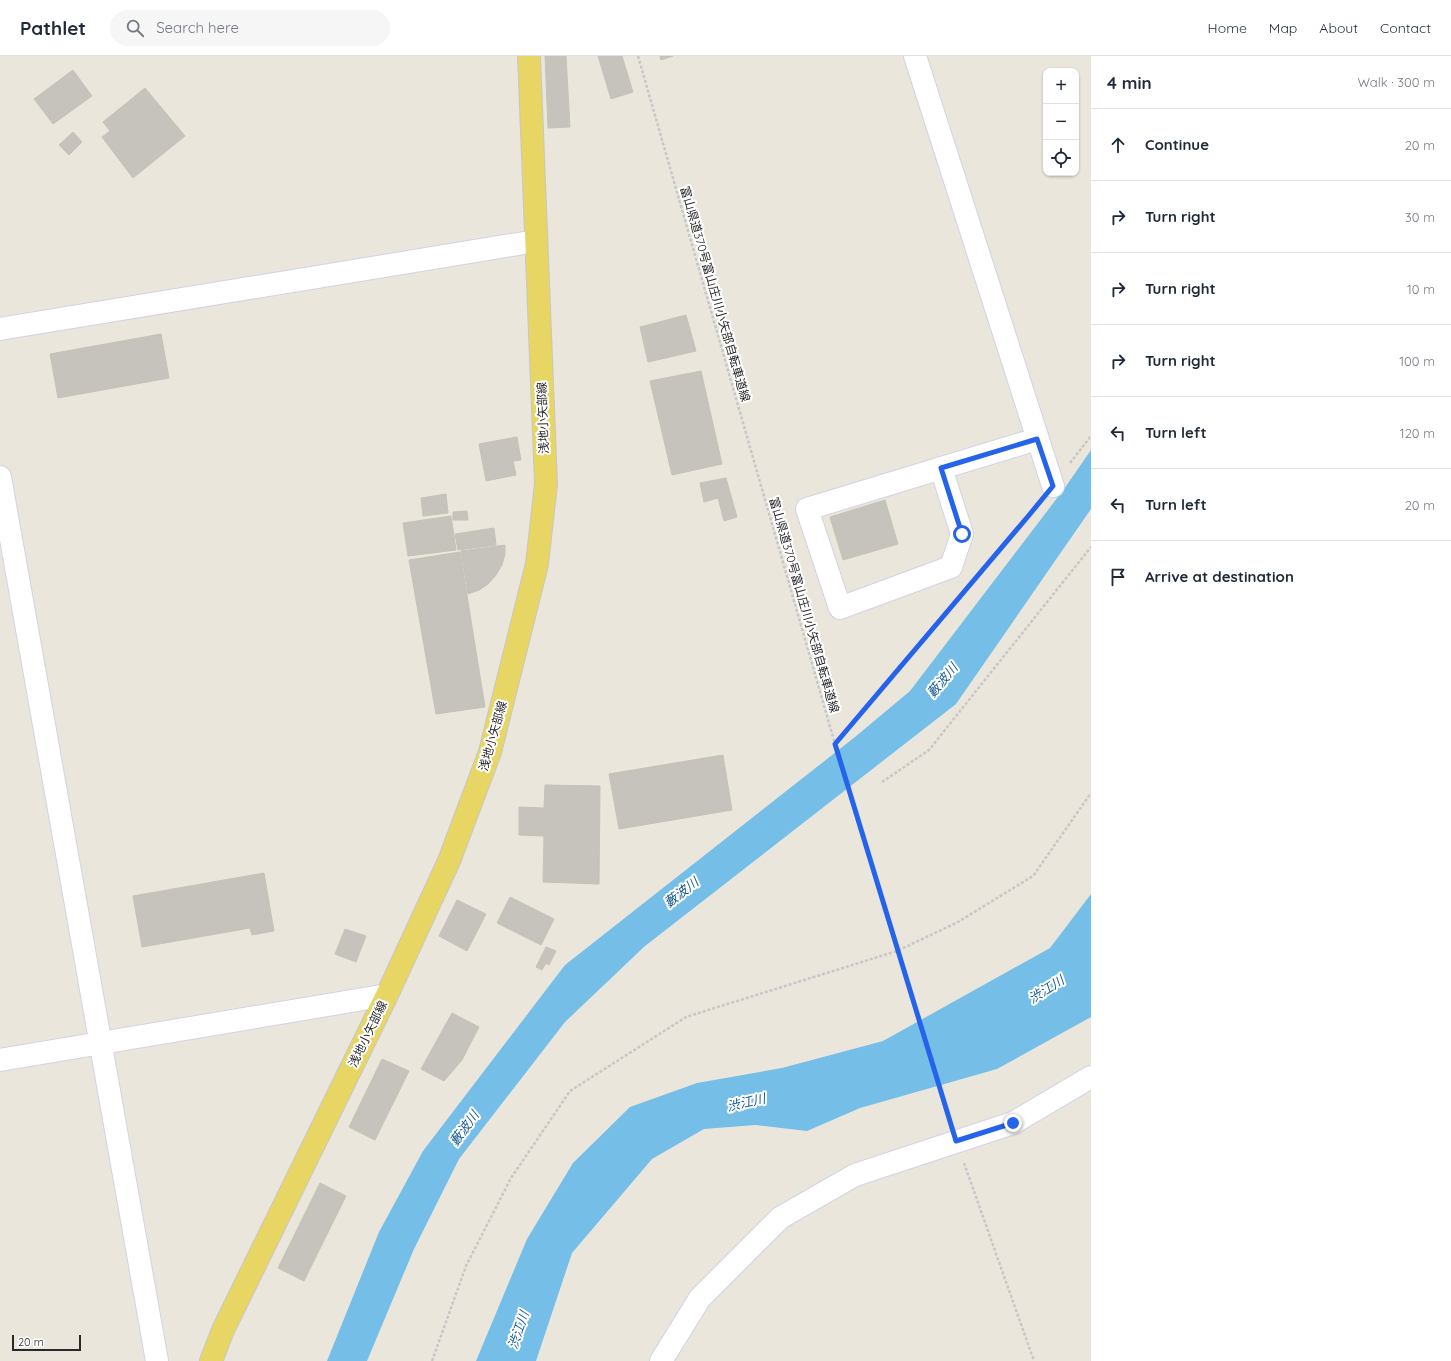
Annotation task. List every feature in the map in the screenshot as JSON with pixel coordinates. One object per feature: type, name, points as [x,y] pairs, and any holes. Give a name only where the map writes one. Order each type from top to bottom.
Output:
[{"type":"main road","name":"浅地小矢部線","points":[[211,1361],[223,1330],[387,995],[449,861],[490,752],[537,564],[546,484],[529,56]]},
{"type":"street","points":[[915,56],[1053,486]]},
{"type":"street","points":[[0,329],[536,241]]},
{"type":"street","points":[[941,468],[962,534],[951,567],[840,608],[807,509],[941,468],[1037,439]]},
{"type":"street","points":[[0,477],[157,1361]]},
{"type":"street","points":[[0,1060],[387,995]]},
{"type":"street","points":[[661,1361],[700,1298],[780,1218],[855,1175],[1013,1123],[1091,1077]]},
{"type":"path","name":"富山県道370号富山庄川小矢部自転車道線","points":[[638,56],[835,744],[897,951],[956,1141],[1034,1361]]},
{"type":"path","points":[[835,744],[1030,514],[1091,436]]},
{"type":"path","points":[[882,782],[929,750],[1091,547]]},
{"type":"path","points":[[432,1361],[466,1266],[511,1178],[570,1091],[686,1017],[897,951],[958,922],[1033,876],[1091,793]]},
{"type":"water","name":"藪波川","points":[[1091,450],[1091,509],[956,704],[645,946],[565,1022],[459,1159],[414,1249],[367,1361],[327,1361],[379,1232],[423,1151],[565,965],[855,737],[910,691],[1064,489]]},
{"type":"water","name":"渋江川","points":[[1091,894],[1091,1017],[997,1069],[860,1108],[807,1131],[755,1125],[704,1129],[652,1159],[572,1253],[536,1361],[476,1361],[527,1239],[573,1163],[630,1107],[697,1083],[782,1068],[883,1041],[1050,948]]},
{"type":"building","points":[[545,56],[566,56],[570,127],[548,128]]},
{"type":"building","points":[[598,56],[622,56],[633,92],[611,99]]},
{"type":"building","points":[[660,56],[673,56],[661,60]]},
{"type":"building","points":[[73,70],[92,96],[53,124],[34,99]]},
{"type":"building","points":[[145,88],[185,136],[133,178],[102,137],[110,131],[103,122]]},
{"type":"building","points":[[73,132],[82,142],[69,155],[59,145]]},
{"type":"building","points":[[686,315],[696,351],[648,362],[640,327]]},
{"type":"building","points":[[161,334],[169,378],[58,398],[50,354]]},
{"type":"building","points":[[701,371],[722,464],[672,475],[650,381]]},
{"type":"building","points":[[517,437],[521,460],[513,461],[516,475],[486,481],[479,444]]},
{"type":"building","points":[[726,478],[737,517],[724,521],[718,498],[704,502],[700,483]]},
{"type":"building","points":[[446,494],[448,513],[423,516],[421,498]]},
{"type":"building","points":[[885,500],[898,544],[843,560],[830,517]]},
{"type":"building","points":[[467,511],[468,520],[453,520],[453,512]]},
{"type":"building","points":[[451,516],[456,550],[408,556],[403,523]]},
{"type":"building","points":[[494,528],[496,545],[458,550],[455,534]]},
{"type":"building","points":[[505,545],[505,554],[502,565],[496,575],[488,584],[479,590],[468,594],[461,551]]},
{"type":"building","points":[[460,552],[485,707],[436,714],[409,560]]},
{"type":"building","points":[[723,755],[732,810],[619,829],[609,774]]},
{"type":"building","points":[[545,785],[600,786],[599,884],[543,882],[544,836],[519,835],[519,807],[544,808]]},
{"type":"building","points":[[264,873],[274,931],[252,935],[250,928],[142,947],[133,896]]},
{"type":"building","points":[[510,897],[554,919],[541,945],[497,923]]},
{"type":"building","points":[[457,900],[486,914],[467,951],[439,936]]},
{"type":"building","points":[[345,929],[366,936],[356,962],[335,954]]},
{"type":"building","points":[[546,947],[556,951],[549,965],[546,963],[542,970],[536,967]]},
{"type":"building","points":[[452,1013],[479,1027],[462,1060],[444,1081],[421,1069]]},
{"type":"building","points":[[382,1059],[409,1071],[375,1140],[349,1127]]},
{"type":"building","points":[[320,1183],[346,1196],[304,1281],[278,1268]]},
{"type":"route","points":[[962,534],[941,468],[1037,439],[1053,486],[835,744],[956,1141],[1013,1123]]}]
